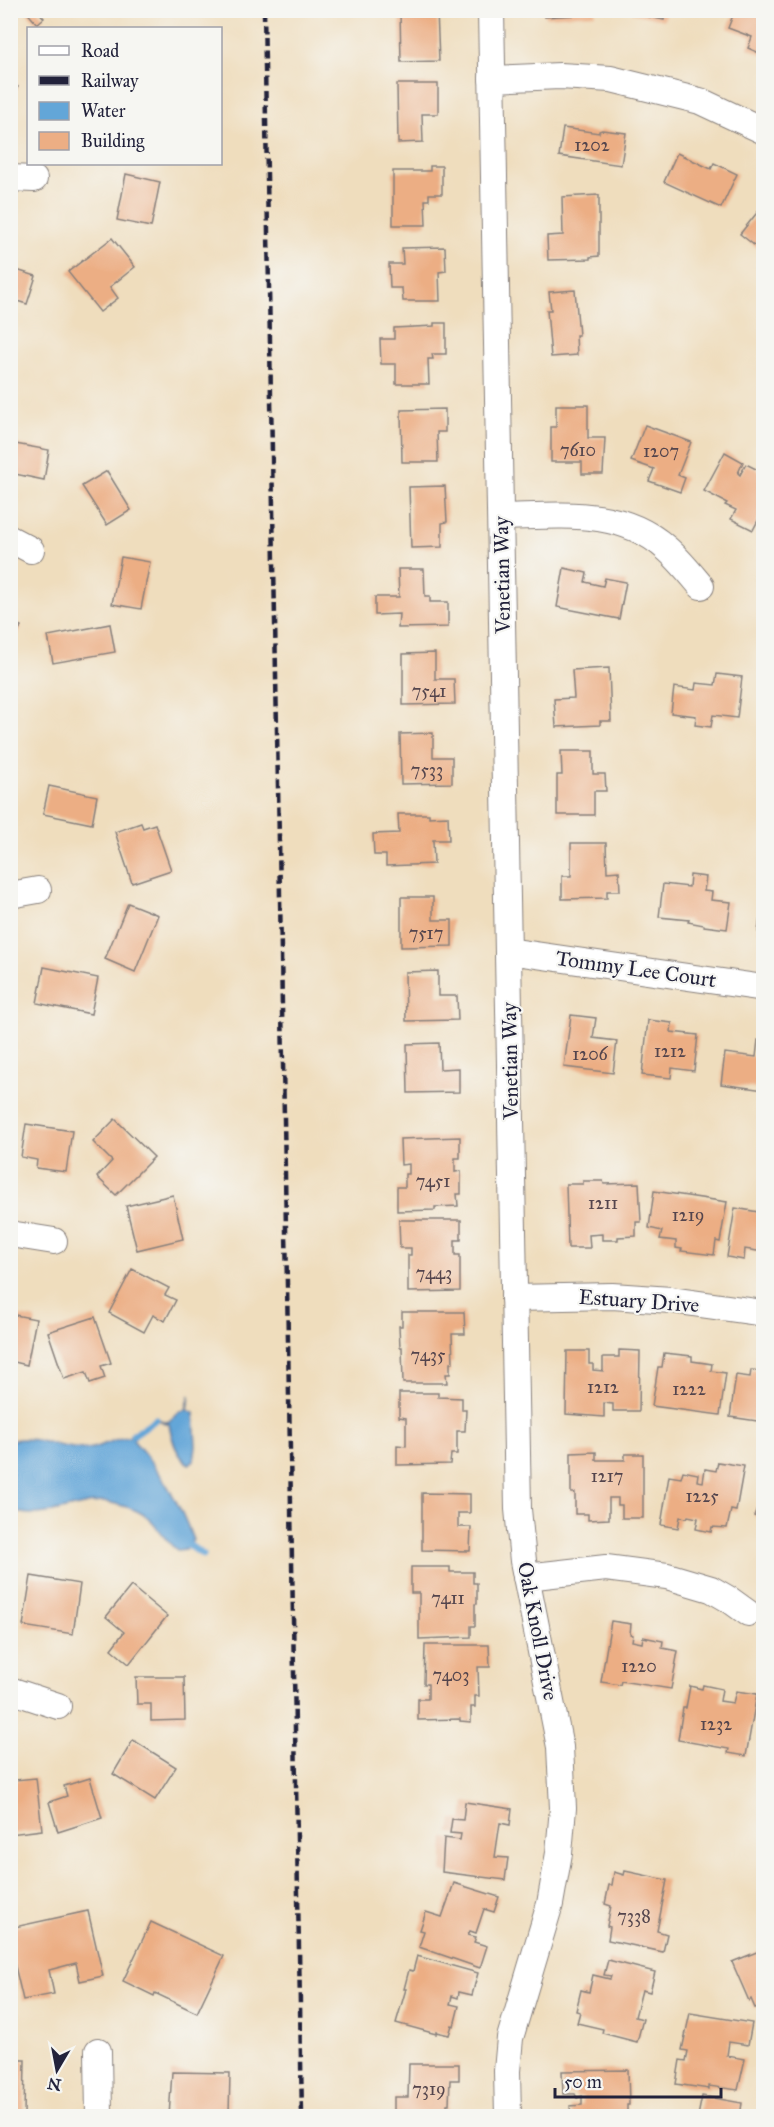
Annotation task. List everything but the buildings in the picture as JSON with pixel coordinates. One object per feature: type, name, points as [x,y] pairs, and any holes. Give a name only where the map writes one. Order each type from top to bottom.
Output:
[{"type":"street","name":"Venetian Way","points":[[491,10],[511,1139]]},
{"type":"street","points":[[492,79],[560,76],[611,79],[700,101],[764,131]]},
{"type":"street","points":[[501,517],[583,516],[616,520],[647,535],[666,548],[701,586]]},
{"type":"street","points":[[10,895],[38,891]]},
{"type":"street","name":"Tommy Lee Court","points":[[508,951],[764,988]]},
{"type":"street","name":"Oak Knoll Drive","points":[[507,2116],[510,2038],[550,1904],[559,1853],[563,1808],[560,1747],[520,1544],[511,1139]]},
{"type":"street","points":[[10,1234],[54,1241]]},
{"type":"street","name":"Estuary Drive","points":[[514,1298],[612,1296],[671,1300],[764,1313]]},
{"type":"street","points":[[526,1577],[606,1568],[667,1576],[711,1589],[748,1613]]},
{"type":"street","points":[[10,1690],[58,1706]]},
{"type":"street","points":[[98,2051],[99,2116]]},
{"type":"water","points":[[190,1395],[188,1410],[194,1413],[196,1446],[194,1461],[189,1464],[178,1452],[169,1424],[156,1419],[168,1422],[179,1412],[186,1410]]},
{"type":"water","points":[[131,1434],[136,1435],[133,1440],[152,1463],[182,1513],[193,1540],[186,1549],[177,1550],[143,1514],[116,1504],[90,1503],[34,1514],[11,1510],[11,1440],[29,1439],[85,1449],[129,1437]]},
{"type":"waterway","points":[[133,1435],[156,1419]]},
{"type":"waterway","points":[[189,1545],[203,1555]]},
{"type":"railway","points":[[264,10],[302,2116]]}]
